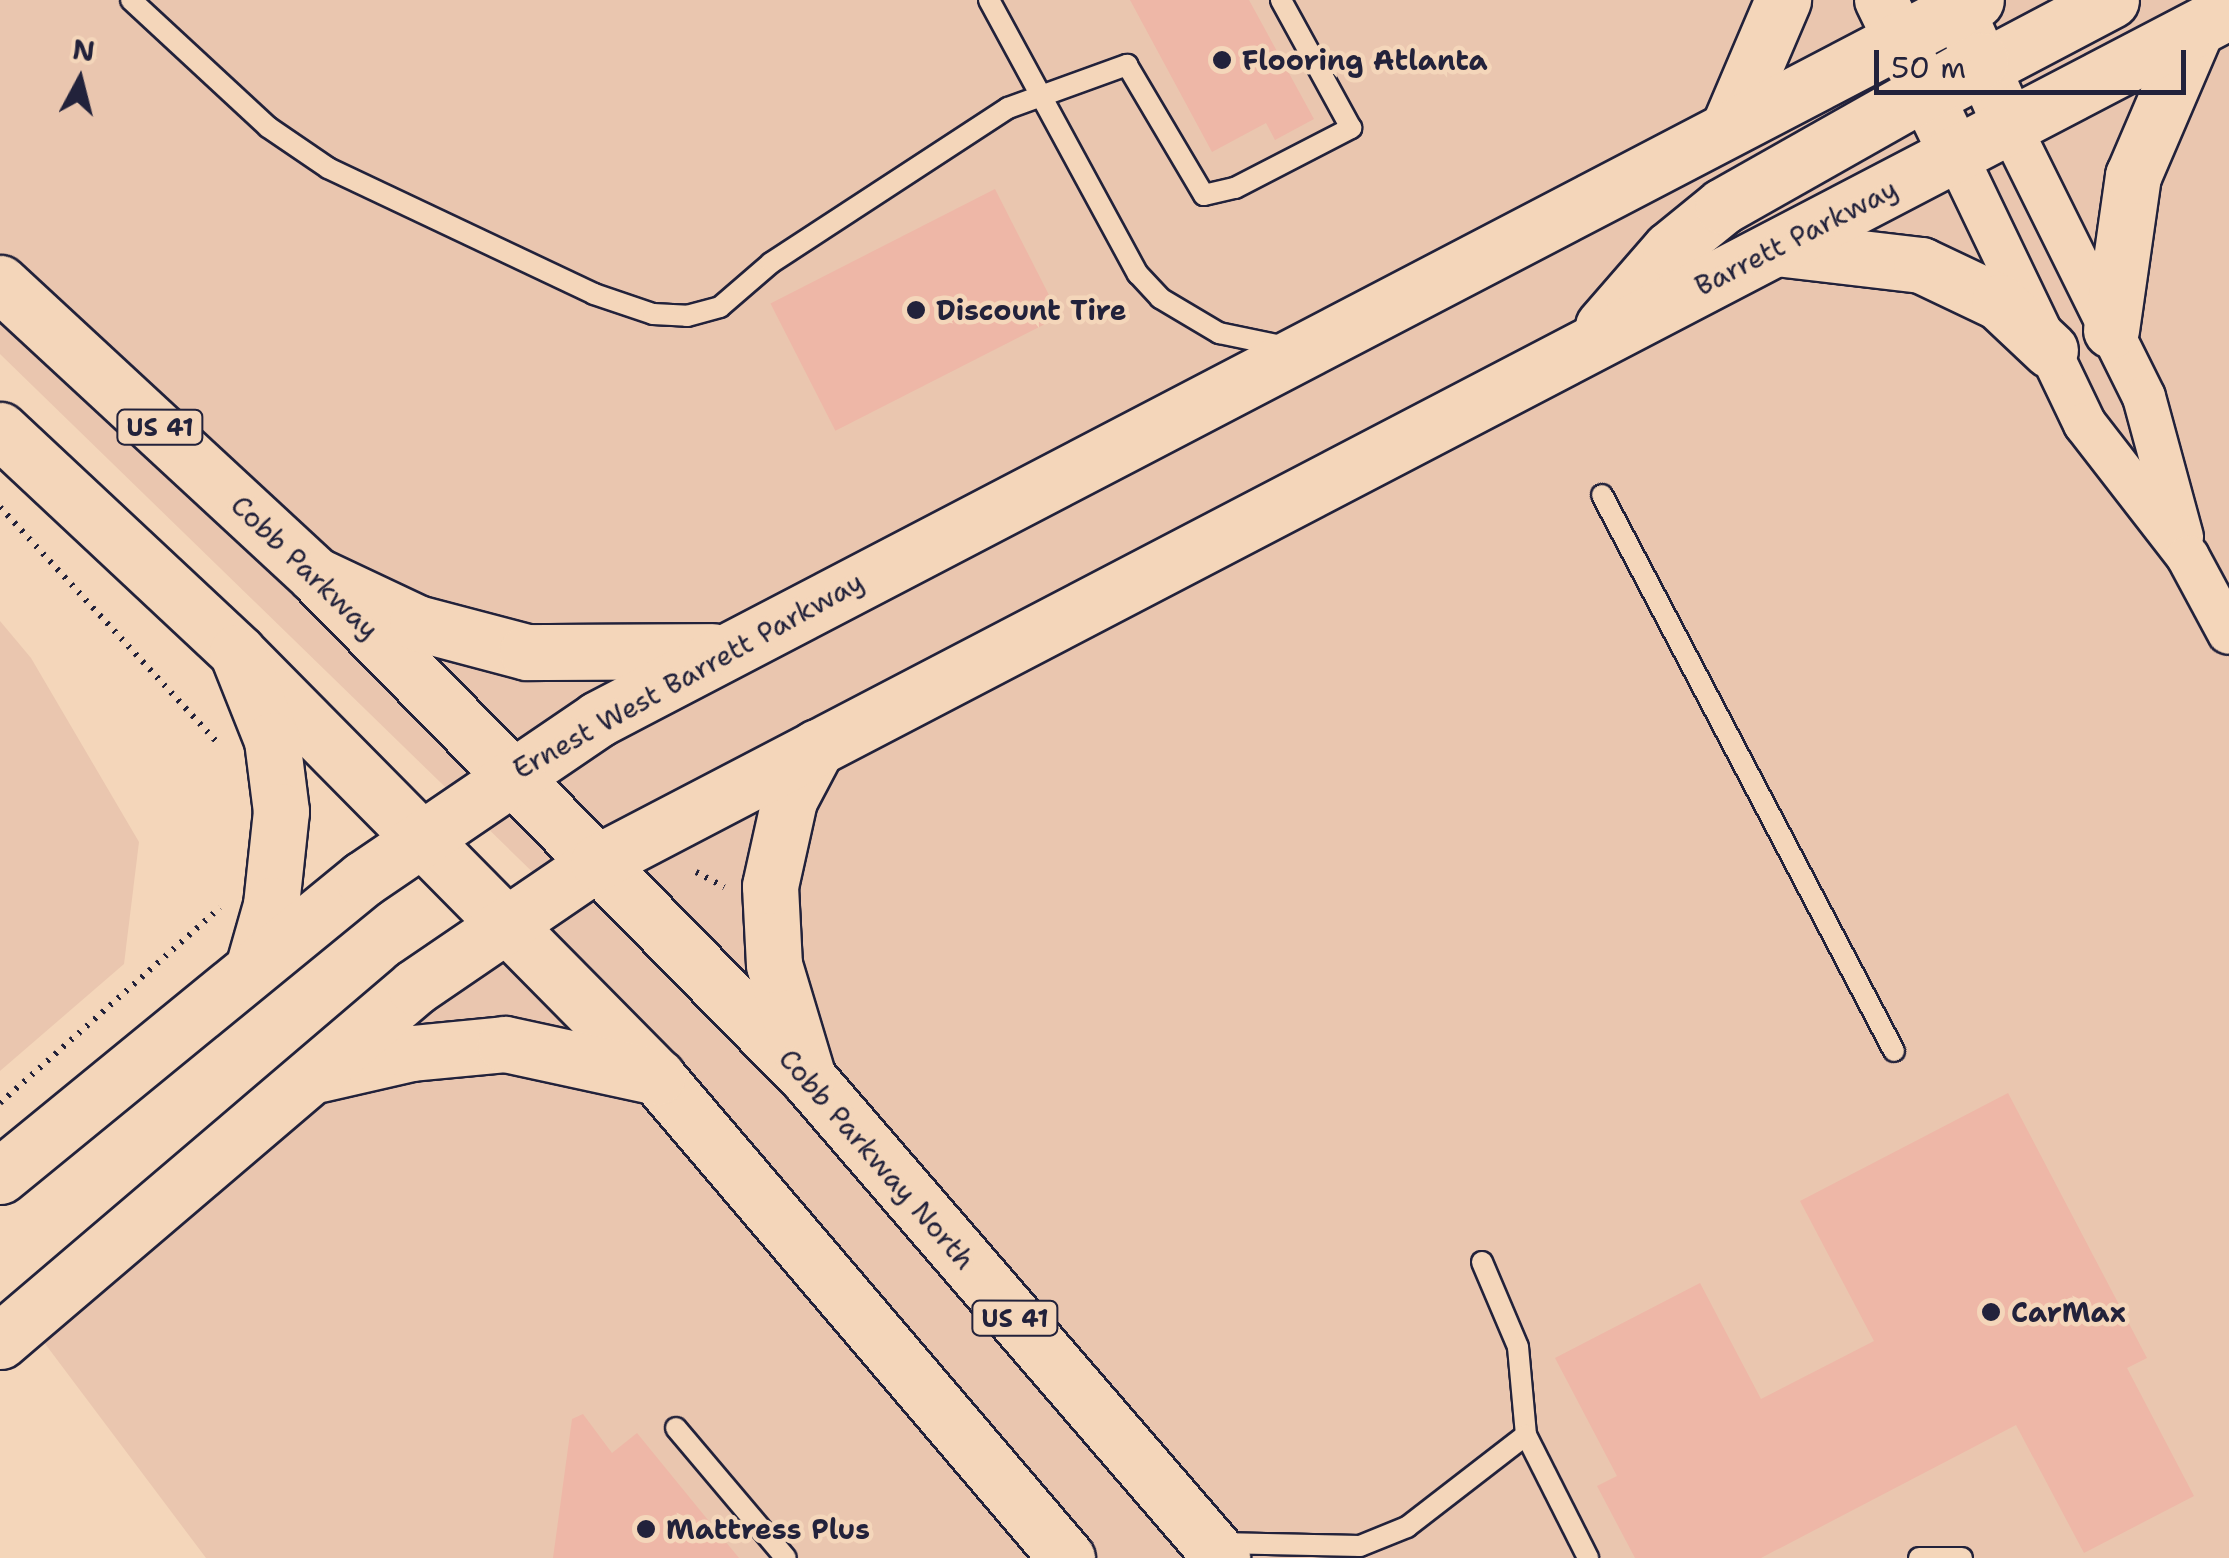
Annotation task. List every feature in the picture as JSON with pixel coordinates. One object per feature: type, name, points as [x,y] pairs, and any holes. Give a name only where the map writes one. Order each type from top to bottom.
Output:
[{"type":"main road","points":[[1731,122],[1784,0]]},
{"type":"main road","points":[[1589,344],[1670,249],[1723,206],[1982,62],[2111,0]]},
{"type":"main road","points":[[1731,122],[1890,18],[1962,3]]},
{"type":"main road","points":[[2111,330],[2132,176],[2212,20]]},
{"type":"main road","name":"Barrett Parkway","points":[[817,747],[2212,20]]},
{"type":"main road","name":"Ernest West Barrett Parkway","points":[[0,1176],[255,962],[508,774],[725,650],[1731,122]]},
{"type":"main road","points":[[1773,248],[1921,265],[1999,302],[2050,350]]},
{"type":"main road","name":"Cobb Parkway","points":[[0,284],[315,574],[598,862]]},
{"type":"main road","points":[[0,430],[237,652],[657,1077],[1066,1557]]},
{"type":"main road","points":[[315,574],[417,623],[527,652],[725,650]]},
{"type":"main road","points":[[237,652],[272,740],[281,812],[271,905],[255,962]]},
{"type":"main road","points":[[0,1341],[312,1076],[502,921],[598,862],[817,747]]},
{"type":"main road","points":[[808,1078],[774,965],[770,886],[789,800],[817,747]]},
{"type":"main road","name":"Cobb Parkway North","points":[[598,862],[808,1078],[1216,1550]]},
{"type":"main road","points":[[312,1076],[412,1052],[504,1044],[657,1077]]},
{"type":"street","points":[[1962,3],[2010,126],[2144,397],[2188,556]]},
{"type":"street","points":[[1890,18],[2085,424],[2188,556],[2229,633]]},
{"type":"lane","points":[[131,0],[296,150],[594,294],[653,314],[720,307],[771,264],[1008,108],[1040,100],[1127,65],[1204,195],[1234,188],[1351,128],[1281,0]]},
{"type":"lane","points":[[989,0],[1121,248],[1160,298],[1218,333],[1298,347]]},
{"type":"lane","points":[[1602,495],[1894,1051]]},
{"type":"lane","points":[[1482,1262],[1514,1334],[1526,1435],[1588,1558]]},
{"type":"lane","points":[[676,1428],[786,1558]]},
{"type":"lane","points":[[1216,1550],[1360,1546],[1407,1527],[1526,1435]]},
{"type":"lane","points":[[1919,1558],[1962,1558]]},
{"type":"path","points":[[0,508],[219,742],[224,758]]},
{"type":"path","points":[[700,893],[713,882]]},
{"type":"path","points":[[0,1103],[226,902]]},
{"type":"shaded area","points":[[0,0],[2229,0],[2229,1558],[206,1558],[40,1337],[550,889],[0,354]]},
{"type":"shaded area","points":[[0,621],[31,658],[139,842],[124,964],[0,1071]]},
{"type":"building","name":"Flooring Atlanta","points":[[1130,0],[1249,0],[1314,119],[1275,140],[1266,123],[1212,152]]},
{"type":"building","name":"Discount Tire","points":[[995,189],[1060,316],[835,431],[770,303]]},
{"type":"building","name":"CarMax","points":[[2008,1093],[2147,1358],[2127,1368],[2194,1496],[2084,1553],[2016,1425],[1761,1558],[1635,1558],[1597,1486],[1617,1476],[1555,1358],[1700,1283],[1761,1399],[1874,1341],[1800,1201]]},
{"type":"building","points":[[583,1414],[612,1453],[637,1433],[739,1558],[553,1558],[572,1419]]},
{"type":"place","name":"Flooring Atlanta","points":[[1222,60]]},
{"type":"place","name":"Discount Tire","points":[[916,310]]},
{"type":"place","name":"CarMax","points":[[1991,1312]]},
{"type":"place","name":"Mattress Plus","points":[[646,1529]]}]
